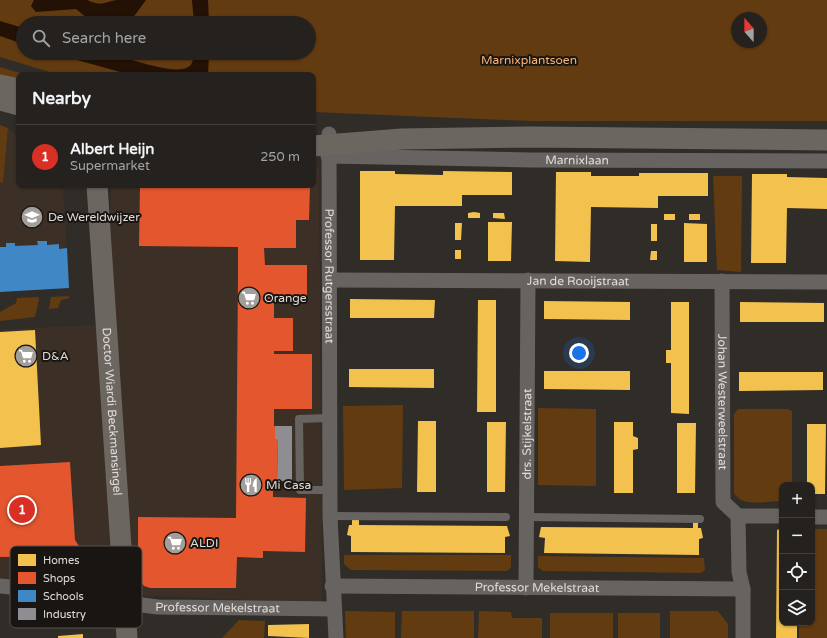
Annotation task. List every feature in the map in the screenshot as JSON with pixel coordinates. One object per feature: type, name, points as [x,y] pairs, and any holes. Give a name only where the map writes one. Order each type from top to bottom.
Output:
[{"type":"street","points":[[0,85],[16,88]]},
{"type":"street","points":[[0,100],[16,104]]},
{"type":"street","name":"Marnixlaan","points":[[322,143],[402,139],[539,137],[827,140]]},
{"type":"street","name":"Marnixlaan","points":[[322,143],[538,160],[827,161]]},
{"type":"street","name":"Professor Rutgersstraat","points":[[322,143],[330,280],[330,516],[332,586],[336,638]]},
{"type":"street","name":"Doctor Wiardi Beckmansingel","points":[[97,188],[122,546]]},
{"type":"street","name":"Jan de Rooijstraat","points":[[330,280],[827,282]]},
{"type":"street","name":"drs. Stijkelstraat","points":[[526,588],[528,280]]},
{"type":"street","name":"Johan Westerweelstraat","points":[[722,281],[723,502],[738,516]]},
{"type":"street","points":[[743,638],[743,589],[739,572],[738,516],[779,516]]},
{"type":"street","points":[[815,516],[827,516]]},
{"type":"street","name":"Professor Mekelstraat","points":[[0,586],[10,587]]},
{"type":"street","name":"Professor Mekelstraat","points":[[332,586],[743,589]]},
{"type":"street","name":"Professor Mekelstraat","points":[[142,605],[158,607],[334,609]]},
{"type":"street","name":"Doctor Wiardi Beckmansingel","points":[[127,628],[127,638]]},
{"type":"lane","points":[[329,418],[299,419],[300,490],[330,490]]},
{"type":"lane","points":[[330,516],[506,517]]},
{"type":"lane","points":[[526,517],[700,519]]},
{"type":"shaded area","points":[[34,0],[87,0],[100,4],[117,0],[146,0],[134,16],[84,16],[76,9],[36,12],[31,6]]},
{"type":"shaded area","points":[[192,0],[208,0],[209,16],[193,16]]},
{"type":"shaded area","points":[[0,21],[16,26],[16,42],[0,36]]},
{"type":"shaded area","points":[[77,60],[131,60],[156,67],[178,69],[190,66],[192,60],[209,60],[208,72],[120,72]]},
{"type":"shaded area","name":"De Wereldwijzer","points":[[8,128],[16,136],[16,188],[63,188],[69,288],[0,292],[0,182],[3,183]]},
{"type":"shaded area","points":[[316,167],[319,167],[322,603],[142,595],[142,546],[10,546],[10,580],[0,579],[0,330],[109,324],[111,188],[316,188]]},
{"type":"green space","name":"Marnixplantsoen","points":[[0,0],[827,0],[827,121],[531,121],[316,112],[316,72],[50,72],[0,57]]},
{"type":"green space","points":[[0,67],[16,72],[16,82],[0,79]]},
{"type":"green space","points":[[0,125],[8,128],[3,183],[0,182]]},
{"type":"green space","points":[[713,176],[742,176],[741,272],[717,270]]},
{"type":"green space","points":[[68,296],[70,298],[61,300],[58,308],[49,309],[51,297]]},
{"type":"green space","points":[[38,297],[39,299],[35,317],[0,321],[0,312],[16,303],[17,298]]},
{"type":"green space","points":[[403,405],[402,488],[344,490],[343,406]]},
{"type":"green space","points":[[538,408],[596,409],[596,486],[538,485]]},
{"type":"green space","points":[[738,409],[788,409],[792,411],[792,482],[779,482],[779,501],[756,503],[743,501],[734,493],[734,414]]},
{"type":"green space","points":[[815,529],[827,529],[827,638],[799,638],[799,626],[815,626]]},
{"type":"green space","points":[[344,555],[511,555],[511,567],[507,571],[351,570],[344,564]]},
{"type":"green space","points":[[538,556],[704,558],[705,570],[701,573],[543,571],[538,567]]},
{"type":"green space","points":[[345,611],[395,612],[395,638],[346,638]]},
{"type":"green space","points":[[402,611],[474,611],[474,638],[401,638]]},
{"type":"green space","points":[[479,611],[511,612],[512,618],[542,618],[542,638],[478,638]]},
{"type":"green space","points":[[670,611],[718,611],[728,624],[728,638],[670,638]]},
{"type":"green space","points":[[550,613],[613,613],[613,638],[550,638]]},
{"type":"green space","points":[[618,613],[660,613],[660,638],[618,638]]},
{"type":"green space","points":[[239,620],[265,621],[264,638],[222,638]]},
{"type":"building: Homes","points":[[360,171],[395,171],[395,174],[443,175],[443,171],[512,172],[512,195],[462,195],[462,206],[395,206],[394,260],[360,260]]},
{"type":"building: Homes","points":[[556,172],[591,172],[591,176],[639,176],[639,173],[708,173],[708,196],[658,196],[658,208],[591,207],[590,262],[555,261]]},
{"type":"building: Homes","points":[[752,174],[787,174],[787,177],[827,178],[827,209],[787,208],[786,263],[751,263]]},
{"type":"building: Homes","points":[[468,213],[480,213],[480,218],[468,218]]},
{"type":"building: Homes","points":[[493,213],[504,213],[505,219],[493,218]]},
{"type":"building: Homes","points":[[664,214],[675,214],[675,220],[664,220]]},
{"type":"building: Homes","points":[[689,214],[700,214],[700,220],[689,220]]},
{"type":"building: Homes","points":[[488,222],[512,222],[511,261],[488,261]]},
{"type":"building: Homes","points":[[455,223],[462,223],[461,240],[455,240]]},
{"type":"building: Homes","points":[[684,223],[707,224],[707,262],[684,262]]},
{"type":"building: Homes","points":[[651,224],[657,224],[657,241],[651,241]]},
{"type":"building: Homes","points":[[455,250],[461,250],[461,259],[455,259]]},
{"type":"building: Homes","points":[[651,251],[657,251],[657,260],[650,260]]},
{"type":"building: Homes","points":[[350,299],[435,300],[434,318],[350,318]]},
{"type":"building: Homes","points":[[478,300],[496,300],[496,412],[477,412]]},
{"type":"building: Homes","points":[[544,301],[630,302],[630,320],[544,319]]},
{"type":"building: Homes","points":[[671,302],[689,302],[689,414],[671,413],[671,363],[666,363],[666,350],[671,350]]},
{"type":"building: Homes","points":[[740,302],[824,303],[824,322],[740,322]]},
{"type":"building: Homes","points":[[35,330],[41,445],[0,448],[0,332]]},
{"type":"building: Homes","points":[[349,369],[434,369],[434,388],[349,387]]},
{"type":"building: Homes","points":[[544,371],[630,371],[630,390],[544,389]]},
{"type":"building: Homes","points":[[739,372],[823,372],[823,390],[739,391]]},
{"type":"building: Homes","points":[[418,421],[436,421],[436,492],[417,492]]},
{"type":"building: Homes","points":[[487,422],[506,422],[505,492],[487,492]]},
{"type":"building: Homes","points":[[614,422],[633,422],[633,436],[638,438],[638,449],[633,450],[633,493],[614,493]]},
{"type":"building: Homes","points":[[677,423],[696,423],[695,493],[677,493]]},
{"type":"building: Homes","points":[[807,424],[826,424],[825,494],[815,494],[815,482],[807,482]]},
{"type":"building: Homes","points":[[352,519],[359,519],[359,525],[507,526],[510,536],[505,537],[505,553],[351,552],[351,536],[347,535],[349,525],[352,525]]},
{"type":"building: Homes","points":[[693,522],[698,523],[698,528],[701,528],[703,538],[699,539],[699,555],[544,553],[545,538],[539,537],[541,527],[693,528]]},
{"type":"building: Homes","points":[[779,529],[779,626],[797,626],[797,638],[776,638],[777,530]]},
{"type":"building: Homes","points":[[309,624],[309,638],[268,636],[268,625]]},
{"type":"building: Homes","points":[[83,634],[83,638],[58,638],[58,636]]},
{"type":"building: Shops","points":[[140,188],[310,188],[309,220],[296,220],[296,248],[264,248],[265,265],[307,265],[307,301],[274,301],[274,318],[293,318],[293,351],[274,351],[274,354],[312,354],[312,409],[274,409],[275,439],[278,439],[277,481],[273,481],[273,497],[306,498],[305,552],[263,551],[263,558],[237,557],[236,588],[150,588],[144,586],[142,583],[142,546],[138,546],[138,517],[236,518],[238,247],[139,246]]},
{"type":"building: Shops","points":[[70,462],[75,540],[79,546],[10,546],[10,557],[0,557],[0,466]]},
{"type":"building: Schools","points":[[37,241],[47,241],[47,245],[59,244],[59,249],[67,248],[69,288],[0,292],[0,247],[6,247],[6,243],[15,243],[15,246],[38,245]]},
{"type":"building: Industry","points":[[275,426],[292,426],[292,481],[277,481],[278,439],[275,439]]},
{"type":"place","name":"De Wereldwijzer","points":[[32,217]]},
{"type":"place","name":"Orange","points":[[249,298]]},
{"type":"place","name":"D&A","points":[[26,356]]},
{"type":"place","name":"Mi Casa","points":[[251,485]]},
{"type":"place","name":"Albert Heijn","points":[[22,510]]},
{"type":"place","name":"ALDI","points":[[175,543]]}]
